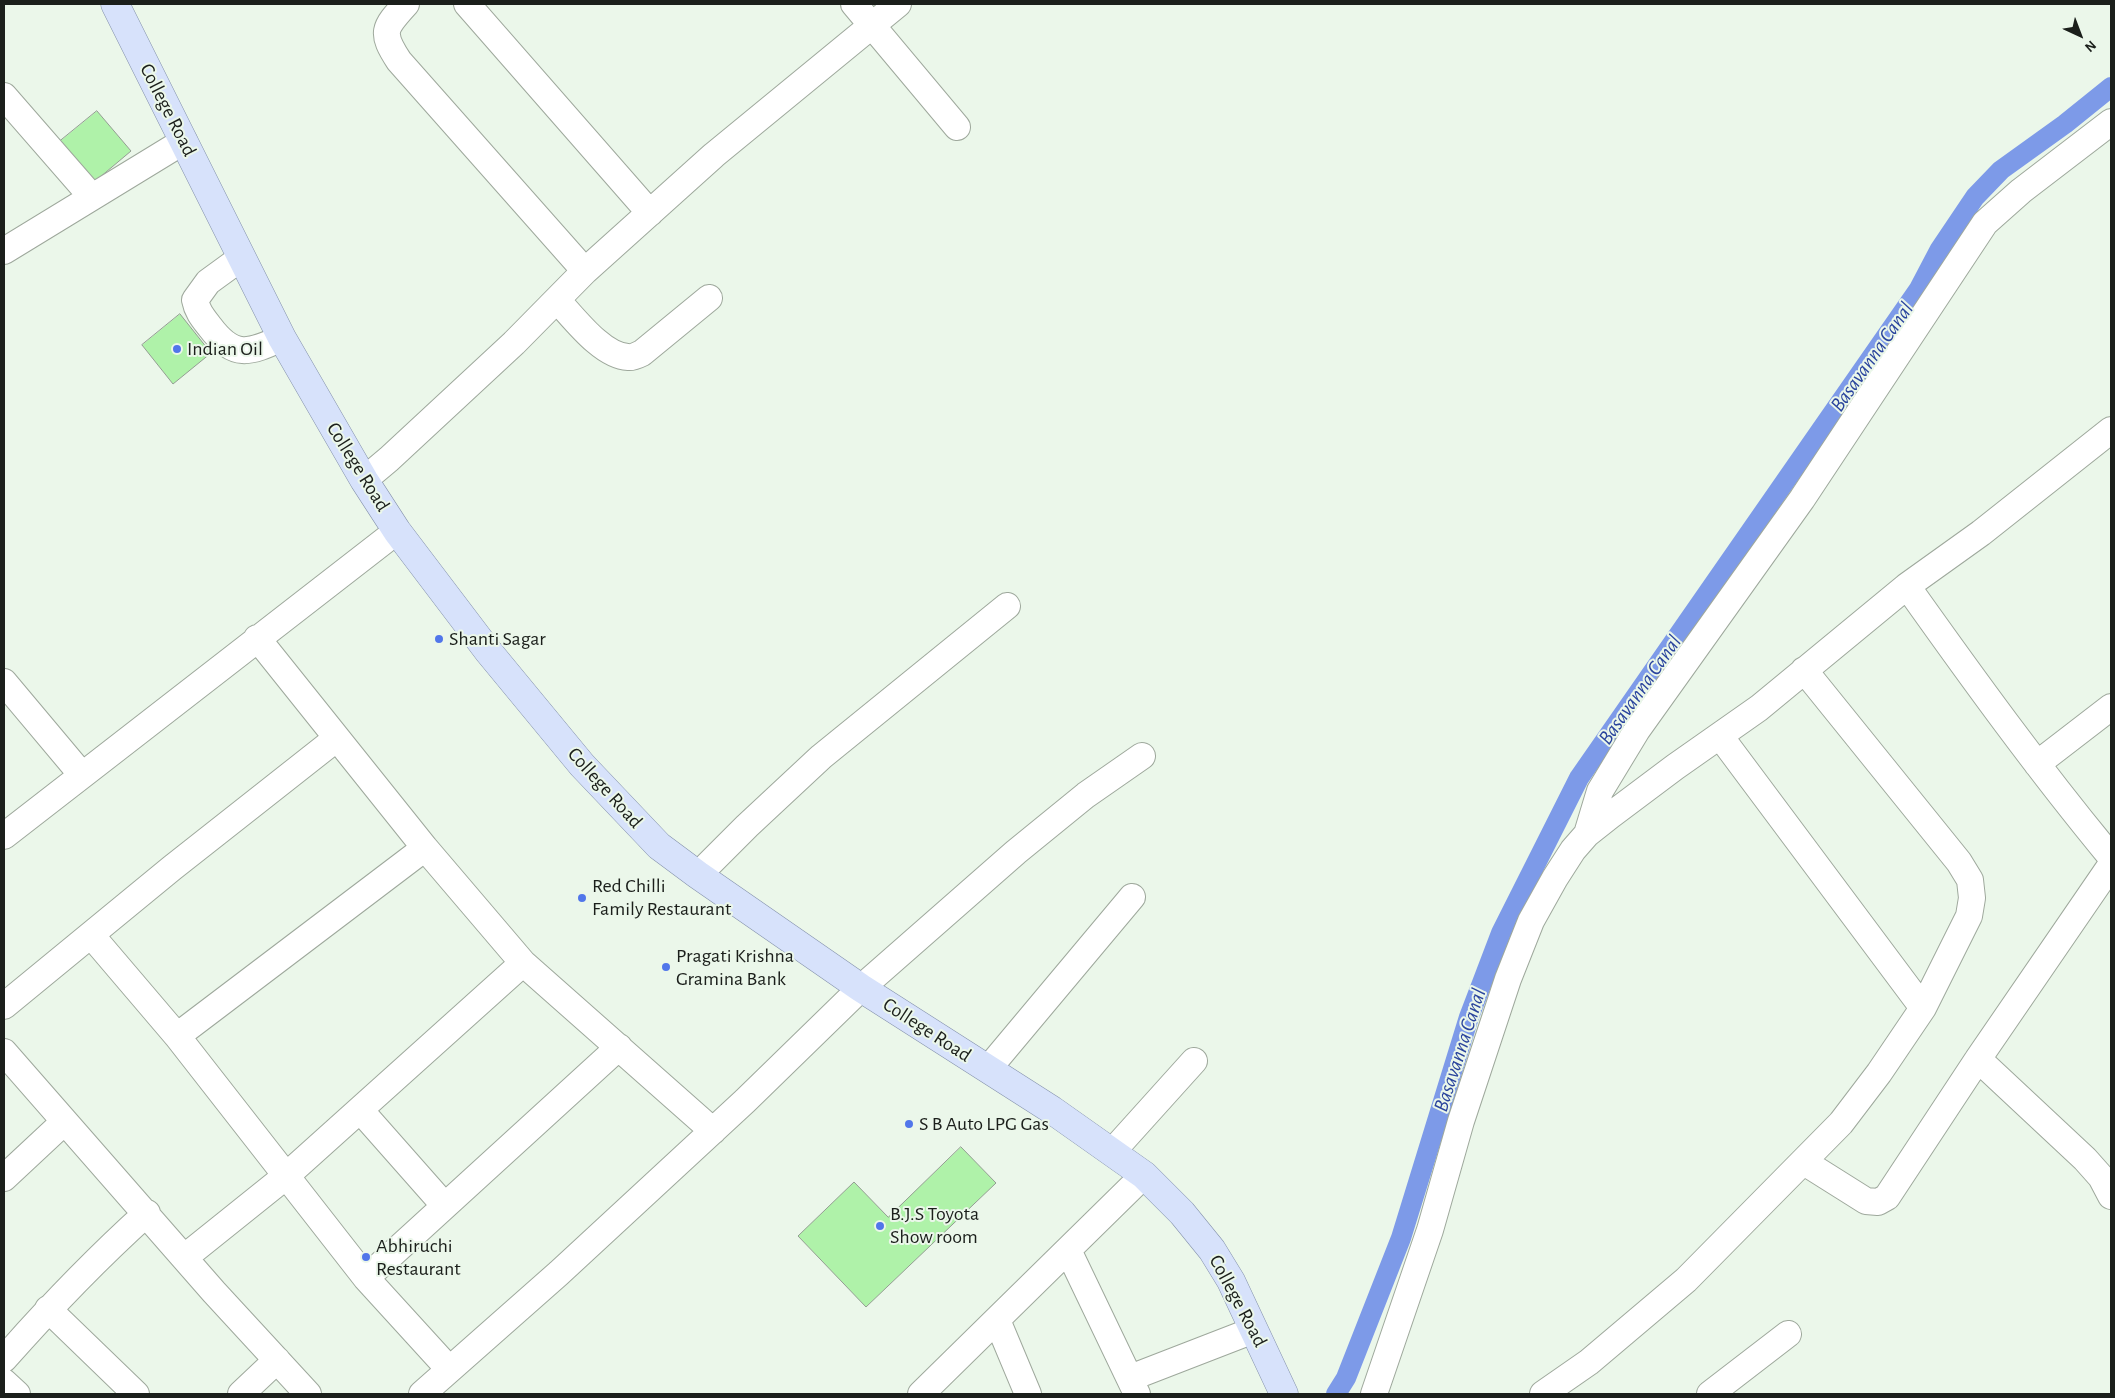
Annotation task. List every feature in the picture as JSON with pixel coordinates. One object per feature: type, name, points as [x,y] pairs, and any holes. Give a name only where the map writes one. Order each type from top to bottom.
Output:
[{"type":"main road","name":"College Road","points":[[115,4],[282,338],[364,480],[397,531],[488,651],[582,765],[659,846],[698,876],[861,988],[988,1069],[1144,1175],[1182,1214],[1212,1250],[1231,1281],[1284,1394]]},
{"type":"street","points":[[406,4],[391,21],[386,31],[389,45],[399,61],[585,271]]},
{"type":"street","points":[[467,4],[650,213]]},
{"type":"street","points":[[854,4],[957,127]]},
{"type":"street","points":[[364,480],[396,453],[507,349],[585,271],[714,155],[898,4]]},
{"type":"street","points":[[4,96],[92,197]]},
{"type":"street","points":[[1587,834],[1600,791],[1619,757],[1722,609],[1802,499],[1985,223],[2021,191],[2111,122]]},
{"type":"street","points":[[4,251],[184,141]]},
{"type":"street","points":[[241,258],[204,286],[195,300],[196,308],[218,338],[230,347],[244,350],[258,349],[282,338]]},
{"type":"street","points":[[557,300],[600,344],[614,354],[629,358],[642,353],[709,298]]},
{"type":"street","points":[[1374,1394],[1428,1238],[1461,1121],[1508,979],[1532,921],[1555,878],[1573,850],[1587,834],[1675,767],[1759,708],[1907,586],[1980,533],[2111,430]]},
{"type":"street","points":[[4,836],[397,531]]},
{"type":"street","points":[[1907,586],[1992,706],[2111,858]]},
{"type":"street","points":[[698,876],[747,826],[821,757],[1007,606]]},
{"type":"street","points":[[257,638],[425,848],[523,963],[712,1131]]},
{"type":"street","points":[[1559,1390],[1589,1362],[1686,1280],[1841,1123],[1879,1074],[1923,1008],[1969,916],[1972,898],[1970,880],[1959,862],[1804,670]]},
{"type":"street","points":[[4,682],[82,775]]},
{"type":"street","points":[[2037,764],[2111,708]]},
{"type":"street","points":[[1720,736],[1923,1008]]},
{"type":"street","points":[[4,1006],[337,738]]},
{"type":"street","points":[[422,1394],[559,1273],[712,1131],[861,988],[1016,852],[1086,795],[1142,756]]},
{"type":"street","points":[[177,1036],[425,848]]},
{"type":"street","points":[[1804,1162],[1866,1201],[1878,1202],[1887,1197],[1978,1059],[2111,865]]},
{"type":"street","points":[[988,1069],[1132,897]]},
{"type":"street","points":[[92,935],[177,1036],[366,1278],[449,1369]]},
{"type":"street","points":[[185,1257],[286,1176],[523,963]]},
{"type":"street","points":[[366,1278],[619,1047]]},
{"type":"street","points":[[4,1052],[64,1122],[308,1394]]},
{"type":"street","points":[[1978,1059],[2085,1159],[2101,1177],[2111,1196]]},
{"type":"street","points":[[1112,1152],[1194,1061]]},
{"type":"street","points":[[360,1110],[444,1205]]},
{"type":"street","points":[[4,1178],[64,1122]]},
{"type":"street","points":[[925,1393],[1144,1175]]},
{"type":"street","points":[[4,1359],[48,1309],[109,1247],[147,1213]]},
{"type":"street","points":[[1068,1250],[1134,1386],[1254,1330]]},
{"type":"street","points":[[48,1309],[136,1394]]},
{"type":"street","points":[[997,1320],[1028,1394]]},
{"type":"street","points":[[1710,1394],[1788,1334]]},
{"type":"street","points":[[241,1394],[277,1360]]},
{"type":"street","points":[[4,1382],[17,1394]]},
{"type":"building","points":[[97,111],[131,151],[93,183],[59,142]]},
{"type":"building","name":"Indian Oil","points":[[180,314],[211,353],[173,384],[142,345]]},
{"type":"building","name":"B.J.S Toyota Show room","points":[[961,1147],[996,1183],[866,1307],[798,1236],[854,1182],[888,1217]]},
{"type":"waterway","name":"Basavanna Canal","points":[[1336,1394],[1346,1378],[1401,1238],[1469,1017],[1501,933],[1579,778],[1919,289],[1940,249],[1975,197],[2001,170],[2065,124],[2111,87]]},
{"type":"place","name":"Indian Oil","points":[[177,349]]},
{"type":"place","name":"Shanti Sagar","points":[[439,639]]},
{"type":"place","name":"Red Chilli Family Restaurant","points":[[582,898]]},
{"type":"place","name":"Pragati Krishna Gramina Bank","points":[[666,967]]},
{"type":"place","name":"S B Auto LPG Gas","points":[[909,1124]]},
{"type":"place","name":"B.J.S Toyota Show room","points":[[880,1226]]},
{"type":"place","name":"Abhiruchi Restaurant","points":[[366,1257]]}]
